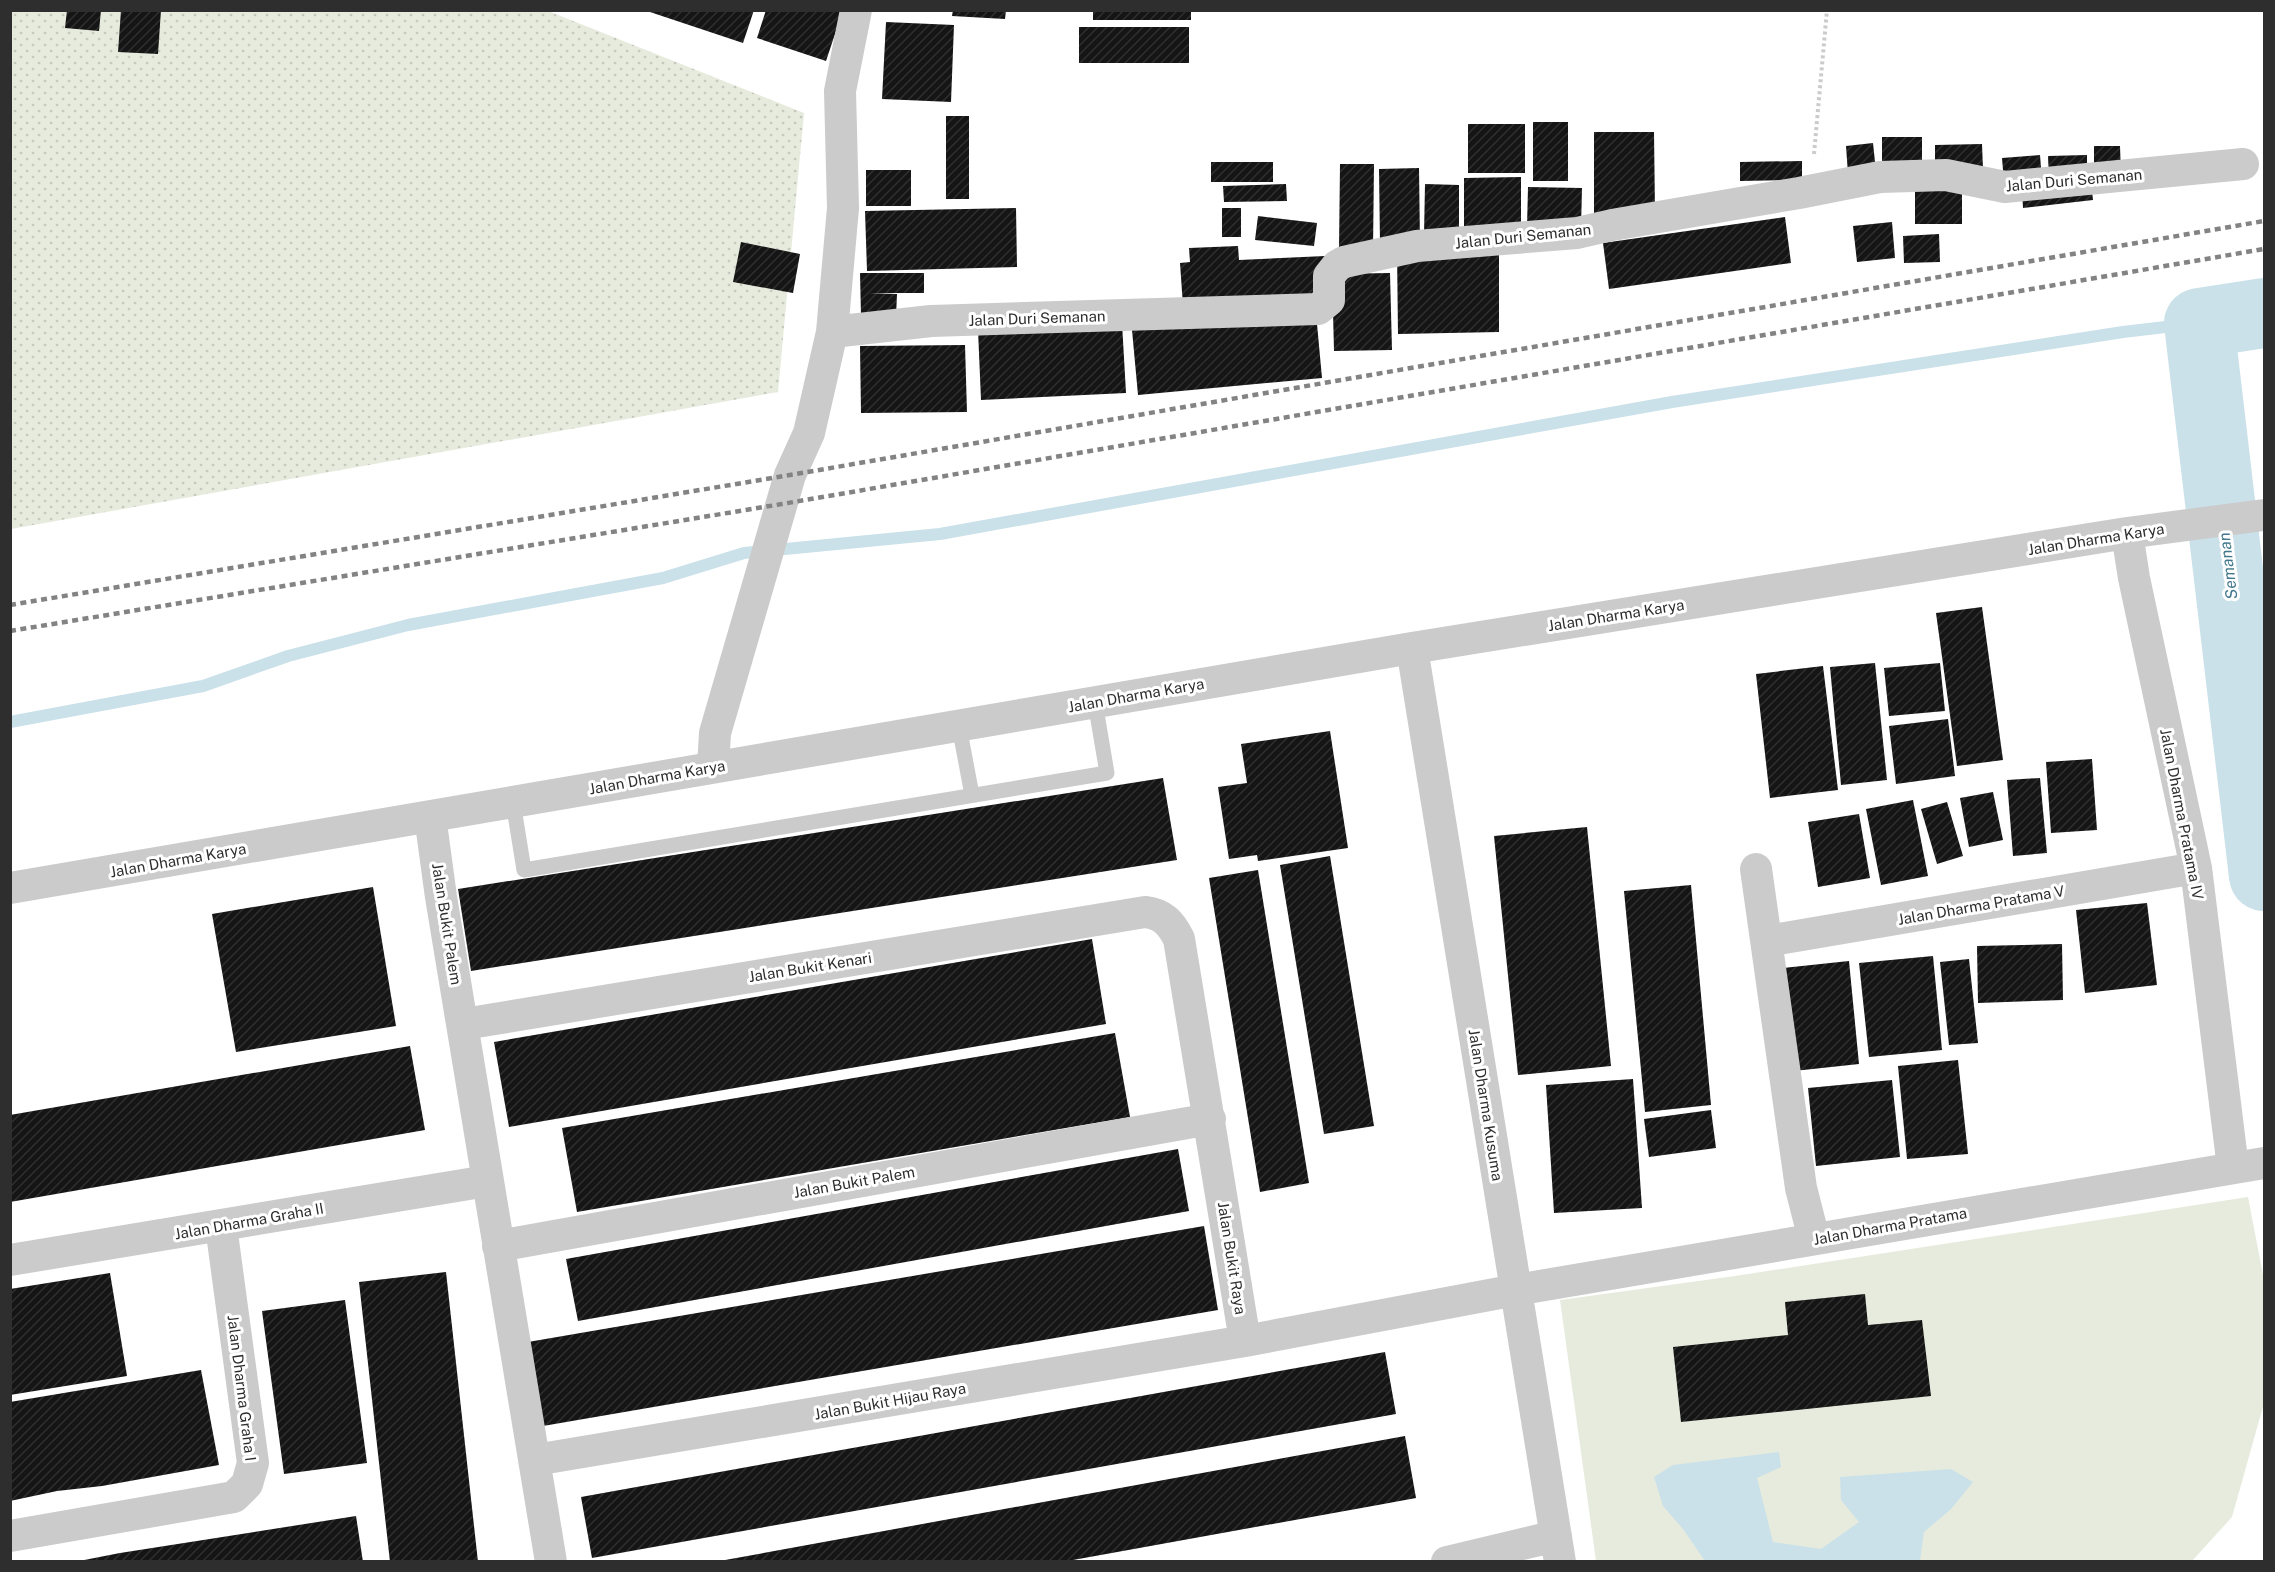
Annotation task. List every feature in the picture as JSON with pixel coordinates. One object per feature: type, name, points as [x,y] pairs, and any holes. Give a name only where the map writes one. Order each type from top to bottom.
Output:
[{"type":"street","points":[[713,767],[715,733],[790,475],[809,433],[832,332],[843,208],[840,91],[856,10]]},
{"type":"street","name":"Jalan Duri Semanan","points":[[832,332],[931,321],[1318,309],[1329,300],[1329,276],[1344,262],[1417,246],[1577,233],[1880,177],[1946,175],[2005,187],[2243,164]]},
{"type":"street","name":"Jalan Dharma Karya","points":[[10,888],[1412,648],[2139,532],[2256,517]]},
{"type":"street","name":"Jalan Dharma Pratama IV","points":[[2139,532],[2134,578],[2196,868],[2248,1166]]},
{"type":"street","name":"Jalan Dharma Kusuma","points":[[1412,648],[1558,1549]]},
{"type":"street","name":"Jalan Bukit Palem","points":[[430,816],[487,1181],[551,1562]]},
{"type":"street","name":"Jalan Dharma Pratama V","points":[[1767,941],[2196,868]]},
{"type":"street","points":[[1756,869],[1801,1188],[1814,1239]]},
{"type":"street","name":"Jalan Bukit Kenari","points":[[464,1024],[1133,914],[1156,914]]},
{"type":"street","name":"Jalan Bukit Raya","points":[[1156,914],[1167,919],[1179,939],[1245,1341]]},
{"type":"street","name":"Jalan Bukit Palem","points":[[498,1246],[1210,1119]]},
{"type":"street","name":"Jalan Dharma Pratama","points":[[1516,1290],[2248,1166]]},
{"type":"street","name":"Jalan Dharma Graha II","points":[[10,1260],[487,1181]]},
{"type":"street","name":"Jalan Dharma Graha I","points":[[10,1536],[234,1497],[247,1484],[253,1463],[221,1226]]},
{"type":"street","points":[[1245,1341],[1516,1290]]},
{"type":"street","name":"Jalan Bukit Hijau Raya","points":[[535,1460],[1245,1341]]},
{"type":"street","points":[[1447,1562],[1558,1549]]},
{"type":"lane","points":[[513,802],[524,870],[1107,773],[1095,702]]},
{"type":"lane","points":[[959,726],[972,795]]},
{"type":"path","points":[[1811,191],[1827,10]]},
{"type":"shaded area","points":[[11,11],[548,11],[804,113],[778,392],[11,529]]},
{"type":"shaded area","points":[[2248,1197],[2264,1280],[2264,1403],[2232,1517],[2192,1561],[1596,1561],[1560,1300],[1735,1276]]},
{"type":"water","points":[[1779,1452],[1781,1467],[1757,1478],[1773,1542],[1821,1549],[1859,1522],[1841,1500],[1840,1477],[1951,1469],[1973,1482],[1951,1509],[1924,1532],[1920,1561],[1705,1561],[1683,1529],[1663,1506],[1654,1477],[1673,1465]]},
{"type":"building","points":[[67,10],[101,10],[99,31],[65,28]]},
{"type":"building","points":[[121,10],[161,10],[158,54],[118,52]]},
{"type":"building","points":[[644,10],[754,10],[743,43]]},
{"type":"building","points":[[766,10],[843,10],[826,61],[757,38]]},
{"type":"building","points":[[953,10],[1006,10],[1005,19],[952,16]]},
{"type":"building","points":[[1093,10],[1191,10],[1191,20],[1093,20]]},
{"type":"building","points":[[886,22],[954,25],[951,102],[882,99]]},
{"type":"building","points":[[1079,27],[1189,27],[1189,63],[1079,63]]},
{"type":"building","points":[[946,116],[969,116],[969,199],[946,199]]},
{"type":"building","points":[[1533,122],[1568,122],[1568,181],[1533,181]]},
{"type":"building","points":[[1468,124],[1525,124],[1525,173],[1468,173]]},
{"type":"building","points":[[1594,132],[1654,132],[1655,212],[1594,213]]},
{"type":"building","points":[[1882,137],[1922,137],[1922,169],[1882,169]]},
{"type":"building","points":[[1873,143],[1876,171],[1848,174],[1846,146]]},
{"type":"building","points":[[1982,144],[1983,169],[1935,169],[1935,145]]},
{"type":"building","points":[[2094,146],[2120,146],[2121,174],[2094,175]]},
{"type":"building","points":[[2040,155],[2042,180],[2004,182],[2002,158]]},
{"type":"building","points":[[2087,155],[2087,179],[2049,180],[2048,156]]},
{"type":"building","points":[[1802,161],[1802,180],[1740,181],[1740,162]]},
{"type":"building","points":[[1211,162],[1273,162],[1273,182],[1211,182]]},
{"type":"building","points":[[1340,164],[1374,164],[1373,250],[1339,249]]},
{"type":"building","points":[[1419,168],[1420,243],[1380,244],[1379,169]]},
{"type":"building","points":[[866,170],[911,170],[911,206],[866,206]]},
{"type":"building","points":[[1521,177],[1521,232],[1464,232],[1464,178]]},
{"type":"building","points":[[1915,183],[1962,183],[1962,224],[1915,224]]},
{"type":"building","points":[[2091,183],[2093,200],[2023,208],[2022,190]]},
{"type":"building","points":[[1286,184],[1287,201],[1224,202],[1223,186]]},
{"type":"building","points":[[1425,184],[1459,185],[1459,235],[1424,235]]},
{"type":"building","points":[[1528,187],[1582,188],[1581,228],[1527,227]]},
{"type":"building","points":[[1016,208],[1017,267],[867,271],[865,211]]},
{"type":"building","points":[[1222,208],[1241,208],[1241,237],[1222,237]]},
{"type":"building","points":[[1258,216],[1317,223],[1314,246],[1255,240]]},
{"type":"building","points":[[1785,217],[1791,263],[1609,289],[1603,243]]},
{"type":"building","points":[[1892,222],[1895,258],[1857,262],[1853,226]]},
{"type":"building","points":[[1939,234],[1940,262],[1904,263],[1903,236]]},
{"type":"building","points":[[741,242],[800,254],[793,293],[733,282]]},
{"type":"building","points":[[1238,246],[1239,260],[1325,256],[1327,299],[1183,306],[1180,263],[1190,262],[1189,248]]},
{"type":"building","points":[[1499,250],[1499,332],[1398,334],[1397,251]]},
{"type":"building","points":[[860,273],[924,273],[924,293],[869,293],[897,294],[896,317],[861,316]]},
{"type":"building","points":[[1390,273],[1392,350],[1334,351],[1332,274]]},
{"type":"building","points":[[1316,313],[1322,378],[1138,395],[1132,330]]},
{"type":"building","points":[[1122,323],[1126,393],[981,400],[978,330]]},
{"type":"building","points":[[965,345],[967,412],[861,413],[860,346]]},
{"type":"building","points":[[1982,607],[2003,760],[1957,766],[1936,613]]},
{"type":"building","points":[[1875,663],[1887,780],[1841,785],[1830,667]]},
{"type":"building","points":[[1940,663],[1945,711],[1889,716],[1884,668]]},
{"type":"building","points":[[1823,666],[1838,790],[1770,798],[1756,674]]},
{"type":"building","points":[[1948,719],[1955,776],[1896,784],[1889,726]]},
{"type":"building","points":[[1330,731],[1348,848],[1258,861],[1257,855],[1229,859],[1218,787],[1247,783],[1241,744]]},
{"type":"building","points":[[2092,759],[2097,830],[2051,833],[2046,762]]},
{"type":"building","points":[[1163,778],[1177,860],[471,971],[458,889]]},
{"type":"building","points":[[2040,778],[2047,853],[2013,856],[2007,780]]},
{"type":"building","points":[[1993,792],[2003,840],[1969,847],[1960,798]]},
{"type":"building","points":[[1913,800],[1928,876],[1881,885],[1866,809]]},
{"type":"building","points":[[1947,802],[1963,856],[1937,864],[1921,809]]},
{"type":"building","points":[[1859,814],[1870,878],[1818,887],[1808,822]]},
{"type":"building","points":[[1587,827],[1611,1066],[1518,1075],[1494,836]]},
{"type":"building","points":[[1330,856],[1374,1126],[1324,1134],[1280,865]]},
{"type":"building","points":[[1258,870],[1309,1183],[1260,1192],[1209,878]]},
{"type":"building","points":[[1691,885],[1711,1105],[1645,1112],[1624,891]]},
{"type":"building","points":[[373,887],[396,1026],[236,1052],[212,914]]},
{"type":"building","points":[[2147,903],[2157,985],[2085,993],[2076,910]]},
{"type":"building","points":[[1092,939],[1106,1024],[509,1127],[494,1042]]},
{"type":"building","points":[[2062,944],[2063,1000],[1978,1003],[1977,946]]},
{"type":"building","points":[[1933,956],[1942,1050],[1869,1057],[1859,963]]},
{"type":"building","points":[[1969,959],[1978,1043],[1949,1045],[1940,962]]},
{"type":"building","points":[[1849,961],[1859,1064],[1794,1071],[1783,968]]},
{"type":"building","points":[[1115,1033],[1130,1117],[577,1212],[562,1128]]},
{"type":"building","points":[[410,1046],[425,1130],[10,1202],[10,1115]]},
{"type":"building","points":[[1958,1060],[1968,1154],[1907,1159],[1898,1066]]},
{"type":"building","points":[[1633,1079],[1642,1208],[1554,1213],[1546,1085]]},
{"type":"building","points":[[1892,1080],[1900,1157],[1816,1166],[1808,1088]]},
{"type":"building","points":[[1711,1110],[1716,1148],[1649,1157],[1644,1119]]},
{"type":"building","points":[[1178,1149],[1189,1211],[578,1321],[566,1259]]},
{"type":"building","points":[[1204,1226],[1218,1310],[543,1426],[528,1342]]},
{"type":"building","points":[[446,1272],[478,1562],[390,1562],[359,1282]]},
{"type":"building","points":[[110,1273],[127,1376],[10,1395],[10,1289]]},
{"type":"building","points":[[1865,1294],[1868,1325],[1922,1320],[1931,1396],[1681,1422],[1673,1347],[1788,1335],[1785,1302]]},
{"type":"building","points":[[345,1300],[367,1463],[284,1474],[262,1311]]},
{"type":"building","points":[[1385,1352],[1396,1414],[592,1558],[581,1497]]},
{"type":"building","points":[[201,1370],[219,1465],[102,1486],[57,1491],[10,1501],[10,1402]]},
{"type":"building","points":[[1405,1436],[1416,1498],[1378,1505],[1062,1562],[714,1562]]},
{"type":"building","points":[[356,1516],[363,1562],[74,1562],[120,1553]]},
{"type":"waterway","name":"Semanan","points":[[2264,313],[2199,323],[2264,876]]},
{"type":"waterway","points":[[10,722],[203,686],[288,656],[408,625],[663,578],[744,553],[940,534],[1672,402],[2123,332],[2199,323]]},
{"type":"railway","points":[[10,605],[790,475],[2264,221]]},
{"type":"railway","points":[[10,631],[782,504],[2264,249]]}]
